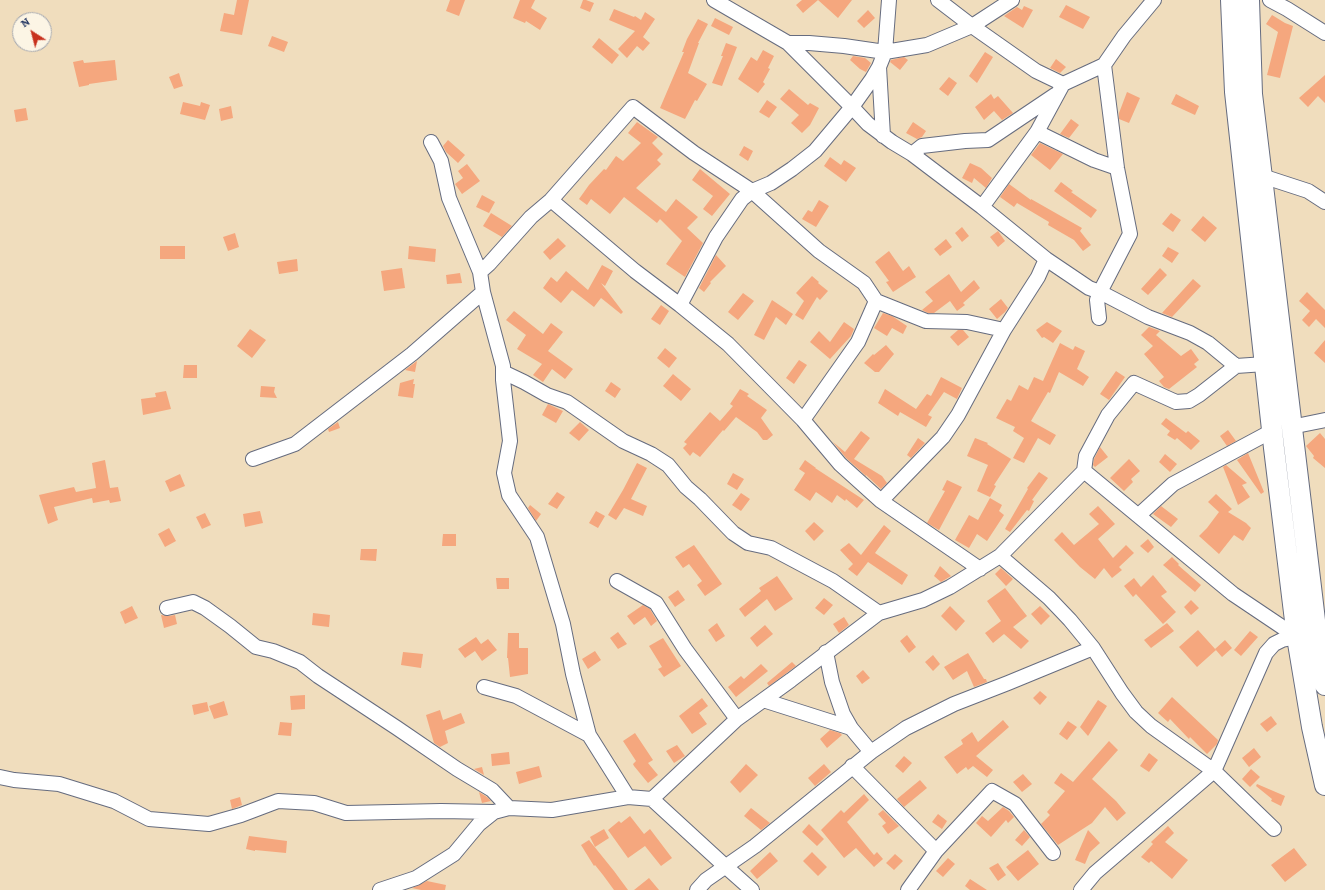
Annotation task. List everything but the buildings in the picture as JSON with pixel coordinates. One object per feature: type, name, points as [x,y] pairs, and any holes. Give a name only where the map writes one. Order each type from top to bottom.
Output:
[{"type":"main road","points":[[1230,0],[1235,92],[1265,364],[1282,429],[1317,637],[1324,667],[1325,686]]},
{"type":"main road","points":[[1249,0],[1252,94],[1262,176],[1297,637],[1312,727],[1325,785]]},
{"type":"street","points":[[714,0],[788,43],[868,124],[883,136],[912,154],[982,207],[1046,260],[1089,288],[1100,292],[1148,317],[1190,333],[1208,343],[1236,366]]},
{"type":"street","points":[[680,305],[716,237],[742,199],[752,191],[771,183],[815,151],[852,107],[879,67],[885,52],[889,0]]},
{"type":"street","points":[[938,0],[1060,89]]},
{"type":"street","points":[[788,43],[844,46],[885,52],[927,45],[972,26],[1012,0]]},
{"type":"street","points":[[912,154],[922,146],[988,140],[1060,89],[1104,66],[1124,36],[1154,0]]},
{"type":"street","points":[[1270,0],[1325,33]]},
{"type":"street","points":[[1099,318],[1097,300],[1130,234],[1117,168],[1104,66]]},
{"type":"street","points":[[879,67],[882,92],[881,115],[883,136]]},
{"type":"street","points":[[982,207],[1037,132],[1060,89]]},
{"type":"street","points":[[480,272],[532,216],[551,200],[633,107],[694,153],[752,191],[819,251],[864,283],[876,301],[926,321],[967,322],[1004,330]]},
{"type":"street","points":[[1037,132],[1094,160],[1117,168]]},
{"type":"street","points":[[431,142],[441,161],[449,198],[480,272],[483,292],[503,366],[503,380],[510,441],[504,474],[509,495],[537,537],[563,624],[573,674],[589,735],[628,797]]},
{"type":"street","points":[[1262,176],[1308,191],[1325,202]]},
{"type":"street","points":[[551,200],[635,271],[728,344],[803,420],[840,464],[881,501],[980,569]]},
{"type":"street","points":[[881,501],[943,437],[958,415],[1004,330],[1038,277],[1046,260]]},
{"type":"street","points":[[253,459],[295,444],[412,354],[483,292]]},
{"type":"street","points":[[803,420],[858,342],[876,301]]},
{"type":"street","points":[[652,799],[737,719],[879,613],[923,600],[950,587],[1000,556],[1084,471],[1086,456],[1108,415],[1134,383],[1176,402],[1189,401],[1236,366],[1265,364]]},
{"type":"street","points":[[503,372],[547,395],[567,402],[623,440],[651,454],[668,465],[686,487],[700,499],[733,533],[748,543],[771,548],[785,555],[833,581],[879,613]]},
{"type":"street","points":[[1138,515],[1173,484],[1282,429],[1325,420]]},
{"type":"street","points":[[1084,471],[1233,594],[1297,637]]},
{"type":"street","points":[[1000,556],[1049,598],[1070,620],[1093,648],[1136,712],[1151,726],[1214,771],[1274,829]]},
{"type":"street","points":[[617,581],[656,603],[685,649],[737,719]]},
{"type":"street","points":[[167,608],[192,602],[205,608],[256,647],[273,651],[300,662],[318,676],[457,769],[492,790],[509,808]]},
{"type":"street","points":[[1081,890],[1095,873],[1214,771],[1266,653],[1274,644],[1282,640],[1297,637]]},
{"type":"street","points":[[697,890],[706,880],[755,846],[870,752],[906,728],[954,704],[1008,684],[1093,648]]},
{"type":"street","points":[[826,652],[837,698],[851,728],[870,752]]},
{"type":"street","points":[[484,687],[516,696],[589,735]]},
{"type":"street","points":[[763,700],[851,728]]},
{"type":"street","points":[[852,766],[936,851]]},
{"type":"street","points":[[0,777],[14,780],[59,784],[114,801],[149,819],[209,824],[242,815],[278,801],[314,803],[346,813],[440,811],[494,812],[509,808],[552,810],[628,797],[652,799],[752,890]]},
{"type":"street","points":[[908,890],[936,851],[992,790],[1015,804],[1053,853]]},
{"type":"street","points":[[380,890],[416,878],[454,854],[478,824],[494,812]]}]
